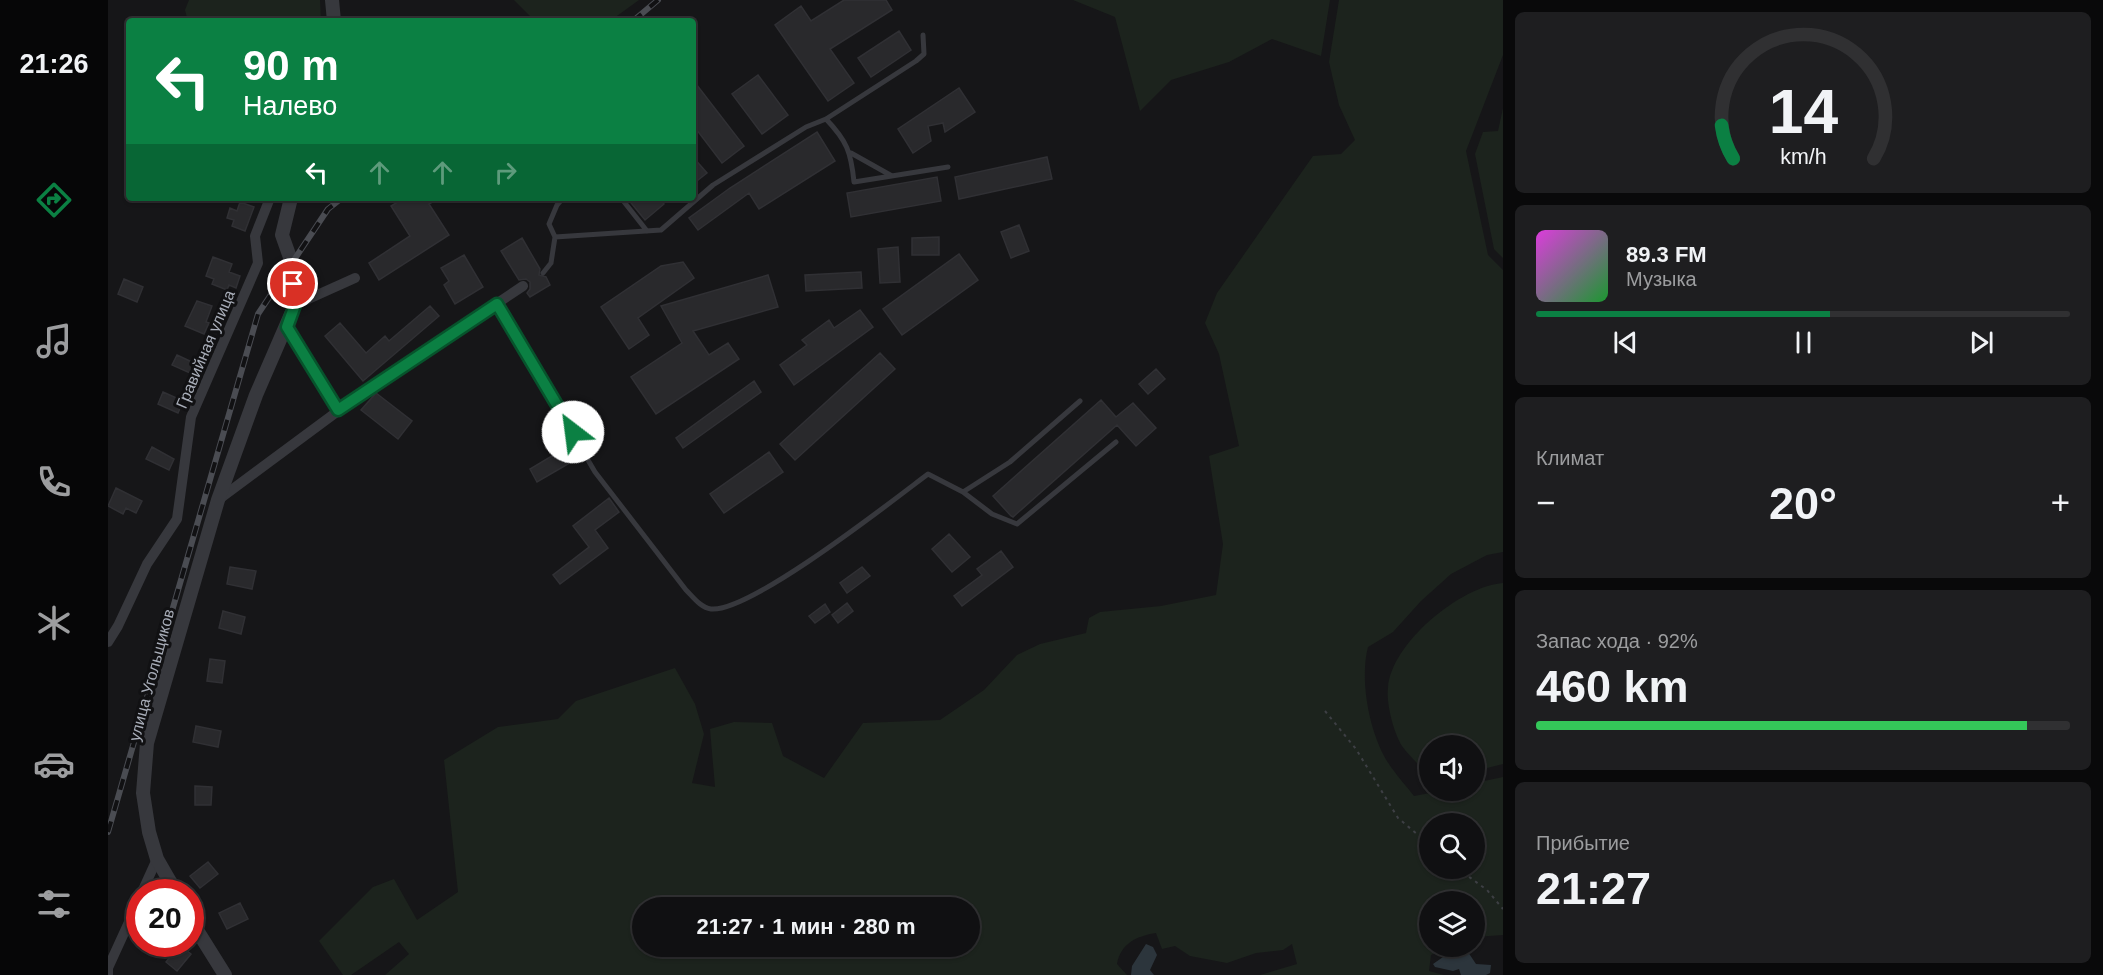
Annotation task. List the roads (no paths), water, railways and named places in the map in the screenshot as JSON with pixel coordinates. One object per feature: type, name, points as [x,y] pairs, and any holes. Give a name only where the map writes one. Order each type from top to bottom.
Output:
[{"type":"street","points":[[332,0],[334,18]]},
{"type":"street","name":"Гравийная улица","points":[[108,642],[147,564],[177,519],[191,417],[258,264],[255,236],[269,201]]},
{"type":"street","points":[[290,201],[282,235],[292,263],[295,305],[355,278]]},
{"type":"street","points":[[218,500],[338,410],[523,286]]},
{"type":"street","name":"улица Угольщиков","points":[[169,879],[157,859],[149,832],[143,793],[147,743],[218,500],[256,395],[295,305]]},
{"type":"street","points":[[287,327],[338,410]]},
{"type":"street","points":[[148,879],[157,859]]},
{"type":"street","points":[[108,975],[108,968],[126,929]]},
{"type":"street","points":[[204,942],[225,975]]},
{"type":"lane","points":[[696,200],[713,185],[806,127],[826,119],[916,62],[924,54],[923,35]]},
{"type":"lane","points":[[826,119],[842,136],[851,153],[854,182],[948,167]]},
{"type":"lane","points":[[851,153],[893,176]]},
{"type":"lane","points":[[543,273],[551,263],[555,237],[549,224],[560,201]]},
{"type":"lane","points":[[623,201],[647,231]]},
{"type":"lane","points":[[555,237],[662,230],[695,201]]},
{"type":"lane","points":[[497,304],[596,471],[686,590],[702,606],[711,609],[753,597],[836,542],[928,474],[963,492],[992,514],[1017,524],[1116,442]]},
{"type":"lane","points":[[963,492],[1010,462],[1080,401]]},
{"type":"railway","points":[[637,18],[658,0]]},
{"type":"railway","points":[[108,832],[258,314],[328,209],[338,201]]}]
